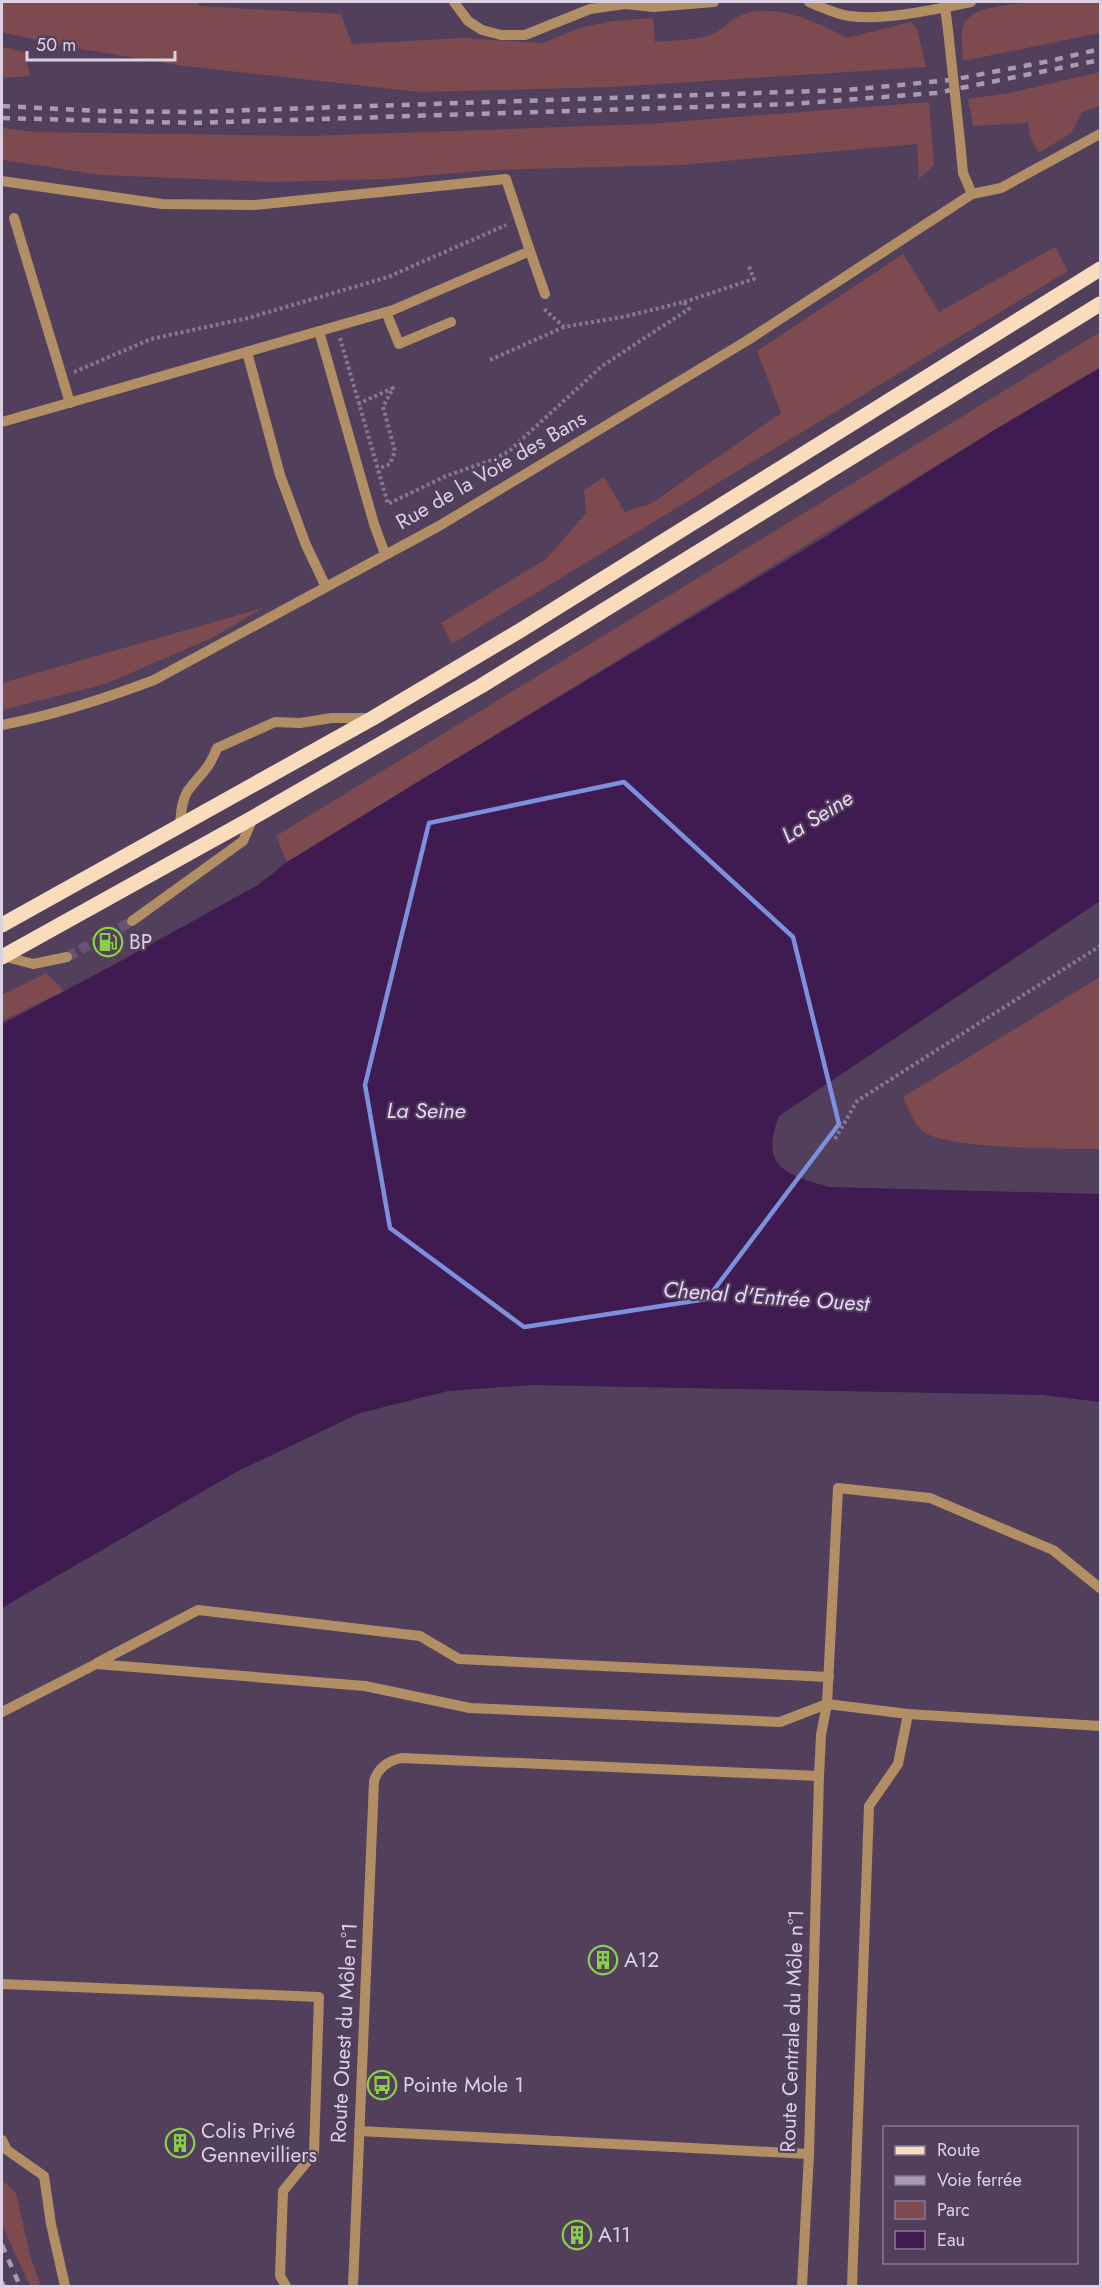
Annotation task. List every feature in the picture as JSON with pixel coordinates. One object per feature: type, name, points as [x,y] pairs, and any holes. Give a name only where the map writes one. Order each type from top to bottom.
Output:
[{"type":"main road","points":[[2,925],[373,718],[521,630],[1101,268]]},
{"type":"main road","points":[[2,957],[254,817],[482,686],[1101,304]]},
{"type":"street","points":[[454,2],[468,21],[482,30],[501,35],[525,34],[590,9],[625,4],[654,7],[714,2]]},
{"type":"street","points":[[809,2],[850,16],[890,15],[971,2]]},
{"type":"street","points":[[945,7],[963,173],[972,194]]},
{"type":"street","name":"Rue de la Voie des Bans","points":[[2,725],[100,700],[154,680],[439,526],[748,340],[972,194],[1001,188],[1101,134]]},
{"type":"street","points":[[2,181],[162,204],[255,205],[506,179],[545,294]]},
{"type":"street","points":[[14,218],[70,403]]},
{"type":"street","points":[[2,422],[386,312],[530,251]]},
{"type":"street","points":[[386,312],[399,344],[451,322]]},
{"type":"street","points":[[319,331],[374,524],[385,554]]},
{"type":"street","points":[[247,352],[280,475],[306,545],[326,587]]},
{"type":"street","points":[[180,825],[187,793],[211,764],[217,748],[275,722],[300,723],[332,718],[373,718]]},
{"type":"street","points":[[132,921],[243,841],[254,817]]},
{"type":"street","points":[[2,957],[33,964],[67,957]]},
{"type":"street","name":"Route Centrale du Môle n°1","points":[[802,2286],[820,1735],[827,1704],[829,1677],[838,1488],[930,1498],[1053,1550],[1101,1588]]},
{"type":"street","points":[[2,1712],[198,1610],[420,1636],[459,1659],[829,1677]]},
{"type":"street","points":[[96,1664],[365,1686],[470,1708],[780,1722],[827,1704],[908,1714],[1101,1726]]},
{"type":"street","points":[[852,2286],[869,1806],[898,1764],[908,1714]]},
{"type":"street","name":"Route Ouest du Môle n°1","points":[[353,2286],[376,1775],[390,1761],[401,1758],[819,1776]]},
{"type":"street","points":[[2,1984],[319,1997],[314,2153],[283,2191],[280,2276],[286,2286]]},
{"type":"street","points":[[359,2131],[808,2154]]},
{"type":"street","points":[[2,2140],[7,2150],[44,2176],[51,2224],[65,2286]]},
{"type":"path","points":[[684,302],[754,279],[748,264]]},
{"type":"path","points":[[490,360],[564,327]]},
{"type":"path","points":[[359,403],[393,388],[383,407],[395,451],[390,464],[378,469]]},
{"type":"path","points":[[835,1139],[856,1101],[1101,946]]},
{"type":"highlighted area","points":[[624,782],[793,937],[839,1124],[707,1299],[524,1327],[390,1228],[365,1085],[429,823]]},
{"type":"green space","points":[[2,2],[196,2],[200,6],[341,14],[352,44],[463,38],[543,43],[579,28],[613,21],[653,18],[655,42],[683,40],[710,35],[737,17],[751,12],[765,11],[794,15],[847,38],[911,22],[917,29],[926,67],[612,87],[420,92],[184,66],[51,44],[2,32]]},
{"type":"green space","points":[[1027,2],[1100,2],[1100,33],[963,61],[963,27],[973,14],[990,8]]},
{"type":"green space","points":[[2,47],[25,52],[30,76],[2,78]]},
{"type":"green space","points":[[1100,72],[1100,106],[1082,112],[1071,133],[1039,153],[1030,137],[1028,123],[973,126],[968,99],[1009,93]]},
{"type":"green space","points":[[929,102],[934,165],[919,179],[917,144],[681,165],[490,170],[387,179],[275,182],[101,175],[2,160],[2,128],[36,132],[312,136],[647,124]]},
{"type":"green space","points":[[1055,247],[1068,271],[452,644],[441,623],[546,559],[586,513],[584,490],[604,477],[625,512],[652,503],[781,413],[757,351],[903,254],[939,312]]},
{"type":"green space","points":[[1100,332],[1100,367],[287,862],[276,836]]},
{"type":"green space","points":[[263,608],[212,638],[105,684],[2,710],[2,683]]},
{"type":"green space","points":[[46,973],[64,991],[2,1021],[2,995]]},
{"type":"green space","points":[[1100,977],[1100,1149],[1006,1147],[977,1144],[932,1136],[921,1130],[903,1097]]},
{"type":"green space","points":[[2,2179],[16,2193],[31,2259],[41,2286],[30,2286],[2,2225]]},
{"type":"water","name":"La Seine","points":[[1100,368],[1100,901],[779,1116],[772,1147],[780,1166],[789,1173],[829,1187],[1100,1194],[1100,1402],[1042,1395],[533,1385],[448,1391],[360,1413],[238,1471],[2,1608],[2,1024],[258,885],[287,862],[820,540],[996,429]]},
{"type":"tunnel","points":[[67,957],[132,921]]},
{"type":"railway","points":[[2,106],[99,111],[192,112],[847,90],[951,80],[1100,49]]},
{"type":"railway","points":[[2,118],[193,123],[791,104],[936,93],[1100,60]]},
{"type":"railway","points":[[2,2245],[20,2286]]},
{"type":"railway","points":[[2,2282],[4,2286]]},
{"type":"place","name":"BP","points":[[108,942]]},
{"type":"place","name":"A12","points":[[603,1960]]},
{"type":"place","name":"Pointe Mole 1","points":[[382,2085]]},
{"type":"place","name":"Colis Privé Gennevilliers","points":[[180,2143]]},
{"type":"place","name":"A11","points":[[577,2235]]},
{"type":"water label","name":"Chenal d'Entrée Ouest","points":[[766,1296]]}]
